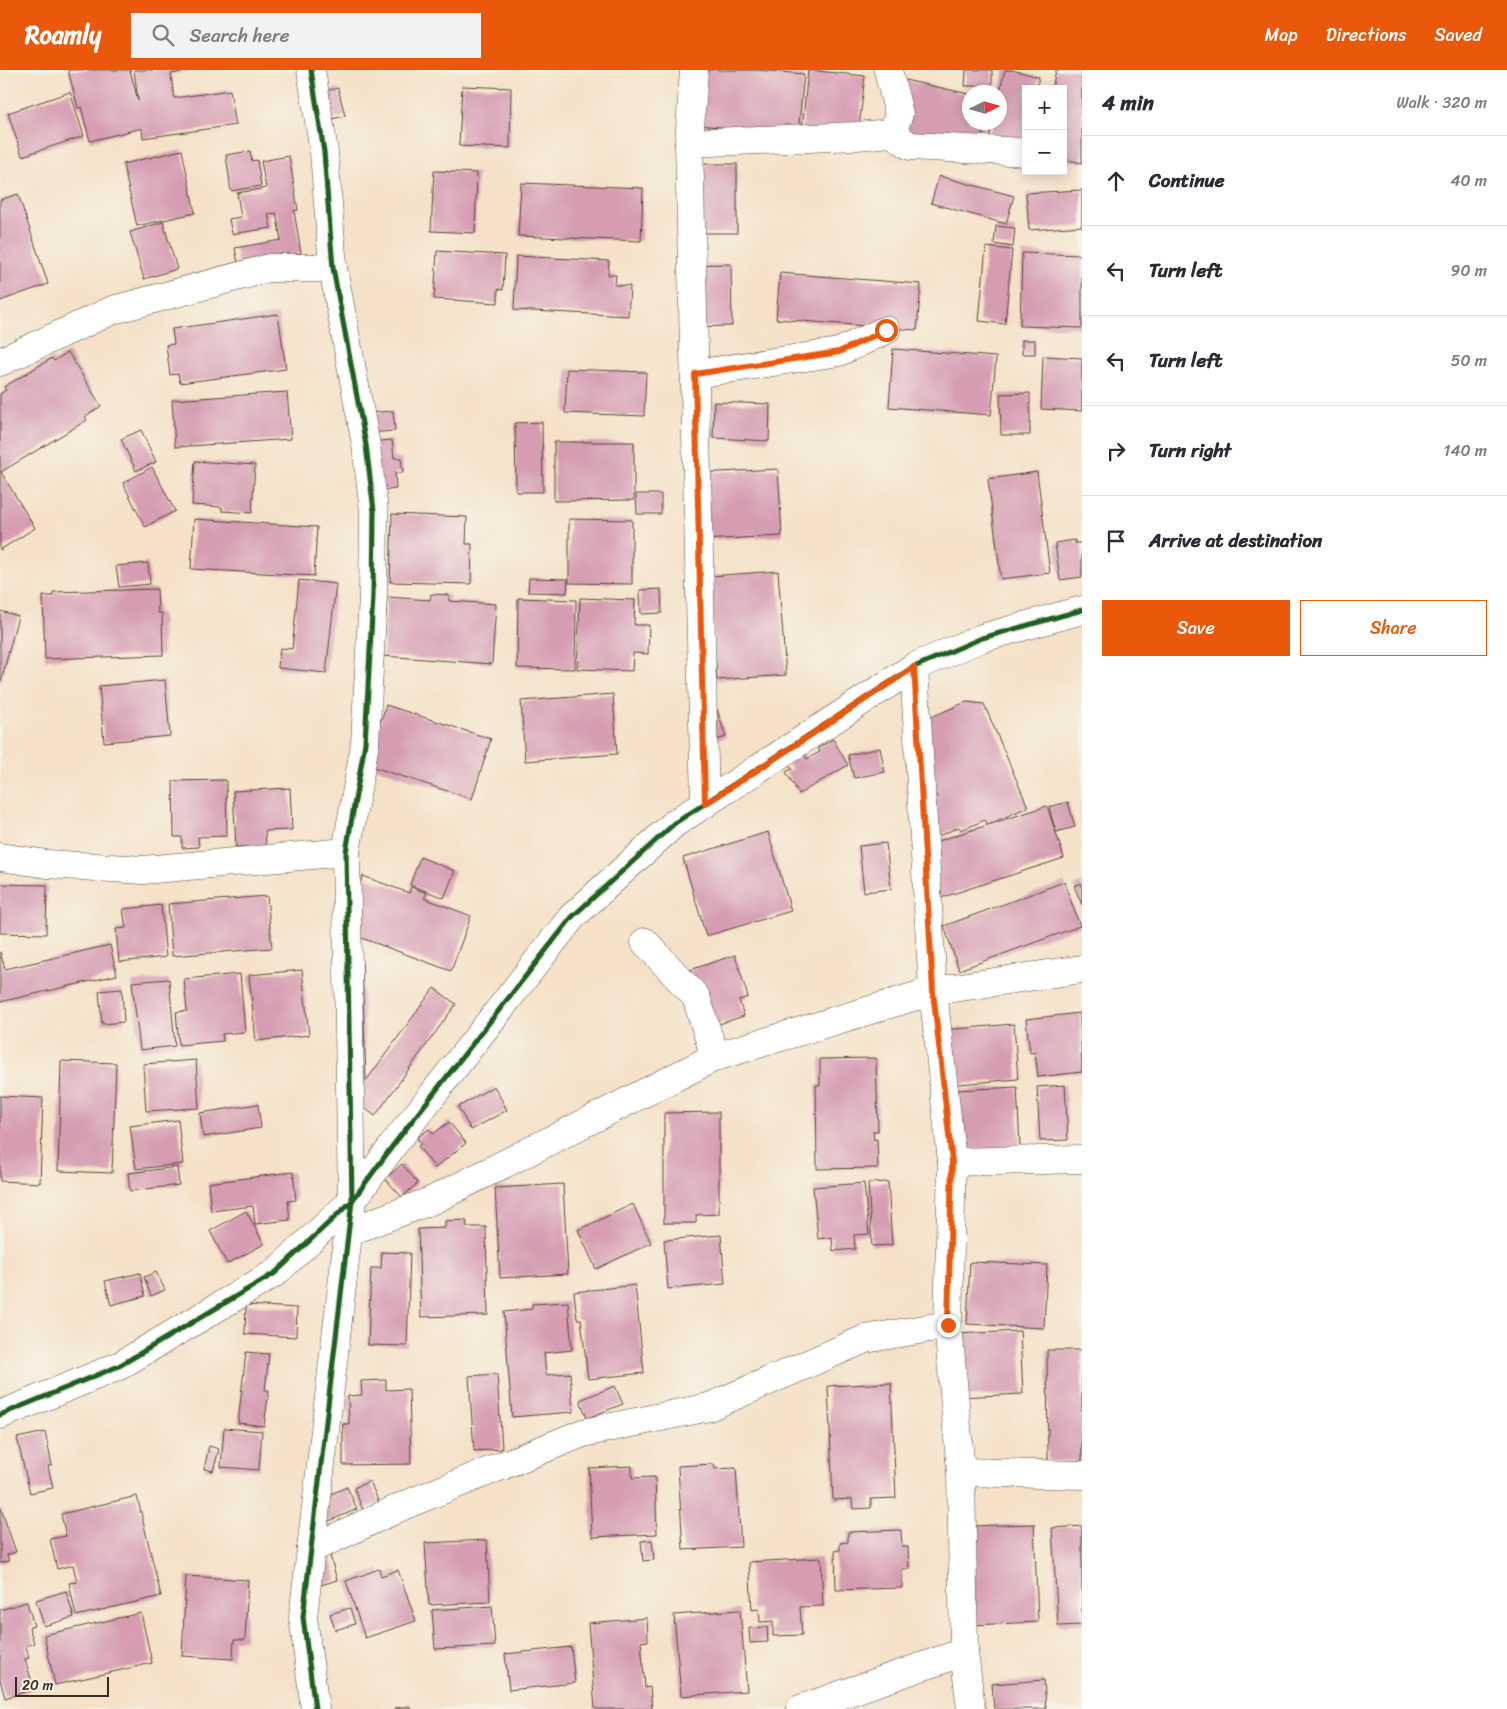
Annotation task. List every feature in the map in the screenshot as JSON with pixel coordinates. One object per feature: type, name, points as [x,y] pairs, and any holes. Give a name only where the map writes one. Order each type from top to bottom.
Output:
[{"type":"street","points":[[311,70],[324,152],[333,268],[366,445],[374,511],[373,596],[365,743],[346,852],[352,1201],[303,1617],[315,1709]]},
{"type":"street","points":[[694,70],[689,143],[705,804]]},
{"type":"street","points":[[888,70],[898,114],[892,133]]},
{"type":"street","points":[[689,143],[892,133],[910,146],[1022,152]]},
{"type":"street","points":[[0,362],[113,310],[269,268],[333,268]]},
{"type":"street","points":[[695,374],[839,352],[886,330]]},
{"type":"street","points":[[0,1415],[119,1366],[275,1273],[352,1201],[394,1144],[572,917],[675,824],[914,667],[982,638],[1082,610]]},
{"type":"street","points":[[914,667],[933,991],[952,1162],[948,1325],[961,1472],[964,1652],[971,1709]]},
{"type":"street","points":[[0,857],[46,864],[143,870],[346,852]]},
{"type":"street","points":[[645,942],[696,998],[715,1057]]},
{"type":"street","points":[[348,1232],[433,1200],[715,1057],[933,991],[1082,969]]},
{"type":"street","points":[[952,1162],[1082,1159]]},
{"type":"street","points":[[311,1549],[405,1505],[583,1433],[709,1407],[864,1338],[948,1325]]},
{"type":"street","points":[[961,1472],[1082,1474]]},
{"type":"street","points":[[800,1709],[964,1652]]},
{"type":"building","points":[[68,70],[130,70],[138,101],[134,70],[192,70],[171,74],[174,98],[230,90],[236,125],[143,138],[142,128],[90,141],[81,107],[78,108]]},
{"type":"building","points":[[703,70],[756,70],[804,74],[798,134],[698,125]]},
{"type":"building","points":[[808,70],[865,76],[858,136],[802,129]]},
{"type":"building","points":[[966,70],[992,70],[992,85],[965,85]]},
{"type":"building","points":[[1005,70],[1039,77],[1037,85],[1022,85],[1022,147],[1020,154],[987,146],[991,130],[1007,130],[1007,85],[1001,85]]},
{"type":"building","points":[[1056,70],[1082,70],[1082,163],[1067,160],[1067,85],[1053,85]]},
{"type":"building","points":[[905,80],[962,92],[962,130],[983,130],[979,149],[894,131]]},
{"type":"building","points":[[462,86],[511,88],[510,148],[459,146]]},
{"type":"building","points":[[338,88],[345,116],[314,123],[307,95]]},
{"type":"building","points":[[70,92],[84,136],[22,156],[8,113]]},
{"type":"building","points":[[182,150],[195,213],[137,226],[123,164]]},
{"type":"building","points":[[250,151],[252,161],[257,160],[261,186],[231,191],[226,155]]},
{"type":"building","points":[[289,156],[298,210],[294,211],[301,253],[238,263],[235,248],[281,240],[276,213],[268,214],[271,228],[232,234],[229,219],[241,217],[237,193],[266,188],[261,161]]},
{"type":"building","points":[[689,164],[737,164],[737,233],[689,233]]},
{"type":"building","points":[[434,171],[477,173],[475,233],[431,231]]},
{"type":"building","points":[[939,176],[1014,196],[1006,224],[931,203]]},
{"type":"building","points":[[521,183],[643,188],[641,241],[518,236]]},
{"type":"building","points":[[1082,190],[1082,226],[1029,230],[1026,193]]},
{"type":"building","points":[[18,194],[48,284],[0,301],[0,200]]},
{"type":"building","points":[[163,222],[177,269],[144,279],[130,232]]},
{"type":"building","points":[[996,226],[1015,228],[1013,247],[994,244]]},
{"type":"building","points":[[986,247],[1012,250],[1005,324],[979,321]]},
{"type":"building","points":[[437,251],[505,255],[503,290],[498,289],[498,303],[434,299]]},
{"type":"building","points":[[1022,253],[1082,255],[1082,328],[1020,326]]},
{"type":"building","points":[[516,256],[609,261],[608,275],[616,275],[615,285],[630,286],[628,316],[514,310]]},
{"type":"building","points":[[731,264],[732,326],[683,327],[682,265]]},
{"type":"building","points":[[780,273],[921,284],[917,330],[776,319]]},
{"type":"building","points":[[278,314],[286,369],[180,383],[178,374],[170,375],[166,345],[174,344],[172,329]]},
{"type":"building","points":[[1022,340],[1035,340],[1035,354],[1022,354]]},
{"type":"building","points":[[893,349],[996,357],[991,415],[889,407]]},
{"type":"building","points":[[68,352],[101,406],[85,417],[87,420],[1,472],[35,528],[0,550],[0,394],[6,390],[4,387],[52,358],[54,361]]},
{"type":"building","points":[[1043,356],[1082,358],[1082,411],[1041,409]]},
{"type":"building","points":[[567,369],[646,372],[644,416],[565,413]]},
{"type":"building","points":[[287,392],[291,439],[175,447],[172,400]]},
{"type":"building","points":[[1030,393],[1030,435],[1001,435],[1000,394]]},
{"type":"building","points":[[714,402],[770,404],[769,441],[713,438]]},
{"type":"building","points":[[393,411],[395,431],[366,433],[365,413]]},
{"type":"building","points":[[542,422],[543,492],[516,492],[515,423]]},
{"type":"building","points":[[141,430],[156,462],[136,471],[121,439]]},
{"type":"building","points":[[392,440],[394,458],[401,458],[403,473],[395,473],[396,489],[373,491],[369,442]]},
{"type":"building","points":[[554,442],[634,442],[634,500],[554,501]]},
{"type":"building","points":[[195,461],[255,465],[252,513],[222,511],[222,507],[192,505]]},
{"type":"building","points":[[152,467],[175,511],[145,527],[123,483]]},
{"type":"building","points":[[778,469],[782,536],[703,540],[700,473]]},
{"type":"building","points":[[1037,472],[1050,573],[1001,579],[988,479]]},
{"type":"building","points":[[636,494],[661,494],[661,514],[637,514]]},
{"type":"building","points":[[392,514],[467,517],[466,544],[472,544],[471,584],[390,582]]},
{"type":"building","points":[[194,519],[317,527],[314,576],[191,569]]},
{"type":"building","points":[[569,519],[632,520],[632,584],[569,583]]},
{"type":"building","points":[[1075,540],[1075,543],[1082,543],[1082,577],[1060,580],[1055,543]]},
{"type":"building","points":[[148,563],[150,584],[119,587],[116,566]]},
{"type":"building","points":[[778,571],[786,675],[717,680],[710,576]]},
{"type":"building","points":[[529,578],[568,579],[567,593],[528,592]]},
{"type":"building","points":[[299,580],[336,584],[326,673],[278,668],[280,648],[292,649]]},
{"type":"building","points":[[157,589],[158,613],[162,613],[163,655],[45,659],[43,596],[53,596],[53,592]]},
{"type":"building","points":[[661,589],[662,613],[641,614],[640,590]]},
{"type":"building","points":[[431,594],[449,595],[449,601],[496,604],[492,664],[383,656],[387,597],[430,600]]},
{"type":"building","points":[[518,598],[576,600],[575,669],[517,668]]},
{"type":"building","points":[[580,598],[635,600],[634,625],[649,625],[648,654],[633,653],[632,671],[577,669]]},
{"type":"building","points":[[0,611],[18,616],[1,682],[0,682]]},
{"type":"building","points":[[165,680],[170,736],[104,742],[99,686]]},
{"type":"building","points":[[613,694],[617,754],[525,761],[521,701]]},
{"type":"building","points":[[966,702],[984,704],[1028,807],[987,825],[985,820],[961,830],[959,827],[932,839],[918,805],[937,797],[911,738],[922,721]]},
{"type":"building","points":[[386,705],[491,739],[472,799],[367,765]]},
{"type":"building","points":[[717,709],[726,737],[703,744],[694,716]]},
{"type":"building","points":[[833,739],[848,765],[799,794],[786,772],[792,769],[788,763],[804,753],[807,759],[820,752],[818,748]]},
{"type":"building","points":[[880,748],[885,772],[854,778],[848,755]]},
{"type":"building","points":[[226,780],[227,836],[198,837],[199,847],[182,848],[182,837],[174,837],[173,781]]},
{"type":"building","points":[[290,788],[292,830],[265,831],[266,846],[236,847],[233,791]]},
{"type":"building","points":[[1068,802],[1075,827],[1056,832],[1049,807]]},
{"type":"building","points":[[1047,806],[1064,858],[934,900],[916,848]]},
{"type":"building","points":[[768,832],[791,911],[706,936],[683,858]]},
{"type":"building","points":[[886,843],[891,889],[864,892],[859,846]]},
{"type":"building","points":[[420,857],[455,871],[444,898],[410,885]]},
{"type":"building","points":[[363,876],[409,893],[411,887],[427,893],[424,898],[471,916],[451,971],[343,931]]},
{"type":"building","points":[[1064,882],[1080,926],[959,970],[944,926]]},
{"type":"building","points":[[1082,883],[1082,905],[1074,886]]},
{"type":"building","points":[[0,884],[47,885],[46,934],[0,933]]},
{"type":"building","points":[[267,896],[272,948],[172,956],[168,904]]},
{"type":"building","points":[[161,905],[166,957],[119,962],[116,929],[126,928],[123,909]]},
{"type":"building","points":[[110,945],[117,975],[0,1002],[0,952],[5,969]]},
{"type":"building","points":[[735,955],[748,997],[739,1000],[744,1016],[710,1027],[690,970]]},
{"type":"building","points":[[362,963],[366,1081],[434,988],[456,1004],[375,1116],[353,1099]]},
{"type":"building","points":[[302,970],[309,1035],[256,1041],[249,975]]},
{"type":"building","points":[[240,974],[245,1032],[222,1034],[223,1041],[179,1045],[176,1012],[187,1011],[184,979]]},
{"type":"building","points":[[169,979],[175,1046],[140,1050],[132,982]]},
{"type":"building","points":[[122,989],[124,1022],[102,1024],[99,991]]},
{"type":"building","points":[[1080,1013],[1082,1072],[1038,1077],[1035,1052],[1030,1053],[1026,1019]]},
{"type":"building","points":[[1014,1024],[1018,1079],[948,1085],[943,1030]]},
{"type":"building","points":[[876,1058],[878,1131],[873,1131],[874,1140],[877,1139],[878,1168],[817,1169],[816,1085],[820,1085],[820,1059]]},
{"type":"building","points":[[196,1060],[199,1108],[146,1111],[143,1064]]},
{"type":"building","points":[[61,1061],[116,1063],[112,1173],[58,1171]]},
{"type":"building","points":[[1065,1085],[1068,1140],[1040,1141],[1037,1087]]},
{"type":"building","points":[[494,1086],[507,1110],[471,1130],[458,1107]]},
{"type":"building","points":[[1017,1087],[1020,1147],[960,1150],[957,1090]]},
{"type":"building","points":[[0,1096],[43,1098],[40,1183],[0,1181]]},
{"type":"building","points":[[258,1104],[261,1128],[203,1137],[200,1113]]},
{"type":"building","points":[[719,1112],[719,1214],[696,1215],[696,1223],[664,1223],[664,1113]]},
{"type":"building","points":[[178,1120],[183,1164],[136,1169],[130,1126]]},
{"type":"building","points":[[449,1122],[466,1143],[435,1168],[418,1146],[421,1144],[417,1138],[429,1129],[433,1134]]},
{"type":"building","points":[[402,1164],[418,1183],[402,1197],[385,1179]]},
{"type":"building","points":[[177,1167],[179,1185],[130,1191],[128,1173]]},
{"type":"building","points":[[293,1172],[296,1200],[288,1201],[290,1220],[255,1224],[253,1206],[211,1211],[208,1183]]},
{"type":"building","points":[[888,1182],[892,1245],[872,1246],[868,1183]]},
{"type":"building","points":[[864,1183],[869,1234],[854,1235],[855,1249],[833,1251],[832,1237],[818,1239],[813,1187]]},
{"type":"building","points":[[563,1184],[568,1274],[500,1278],[495,1188]]},
{"type":"building","points":[[633,1204],[651,1243],[596,1269],[578,1230]]},
{"type":"building","points":[[246,1211],[264,1244],[227,1264],[210,1231]]},
{"type":"building","points":[[466,1220],[467,1227],[486,1227],[488,1315],[421,1317],[418,1229],[445,1228],[445,1221]]},
{"type":"building","points":[[721,1235],[725,1284],[668,1289],[664,1240]]},
{"type":"building","points":[[382,1252],[410,1253],[407,1346],[368,1345],[371,1268],[381,1268]]},
{"type":"building","points":[[970,1262],[1047,1265],[1044,1328],[967,1324]]},
{"type":"building","points":[[156,1272],[165,1290],[151,1296],[144,1277]]},
{"type":"building","points":[[140,1273],[145,1296],[111,1305],[105,1281]]},
{"type":"building","points":[[635,1285],[644,1373],[588,1379],[581,1319],[577,1319],[574,1292]]},
{"type":"building","points":[[568,1302],[572,1350],[544,1353],[546,1375],[570,1373],[573,1412],[512,1417],[504,1312],[532,1309],[532,1304]]},
{"type":"building","points":[[246,1305],[297,1308],[296,1337],[245,1334]]},
{"type":"building","points":[[1020,1331],[1023,1394],[958,1397],[955,1334]]},
{"type":"building","points":[[1047,1350],[1082,1350],[1082,1461],[1048,1461]]},
{"type":"building","points":[[246,1352],[269,1354],[265,1390],[269,1390],[264,1426],[238,1423]]},
{"type":"building","points":[[497,1374],[502,1449],[474,1451],[469,1376]]},
{"type":"building","points":[[386,1380],[386,1390],[409,1389],[411,1464],[343,1465],[343,1424],[349,1424],[348,1396],[362,1395],[361,1381]]},
{"type":"building","points":[[891,1383],[896,1498],[871,1499],[871,1508],[853,1509],[852,1499],[833,1500],[828,1386]]},
{"type":"building","points":[[615,1386],[623,1404],[587,1418],[580,1400]]},
{"type":"building","points":[[224,1428],[262,1431],[259,1470],[221,1467]]},
{"type":"building","points":[[45,1432],[52,1465],[48,1466],[53,1488],[30,1493],[17,1438]]},
{"type":"building","points":[[209,1446],[219,1449],[213,1471],[204,1469]]},
{"type":"building","points":[[714,1464],[715,1469],[736,1468],[741,1547],[683,1550],[678,1466]]},
{"type":"building","points":[[632,1466],[632,1478],[655,1477],[657,1534],[592,1537],[589,1468]]},
{"type":"building","points":[[370,1481],[379,1503],[363,1510],[354,1488]]},
{"type":"building","points":[[347,1487],[357,1509],[322,1524],[313,1502]]},
{"type":"building","points":[[137,1496],[161,1596],[76,1616],[69,1583],[77,1582],[73,1565],[57,1569],[50,1539],[66,1536],[61,1514]]},
{"type":"building","points":[[0,1506],[16,1552],[7,1555],[9,1561],[0,1563]]},
{"type":"building","points":[[1034,1524],[1038,1622],[972,1625],[968,1526]]},
{"type":"building","points":[[1082,1526],[1082,1625],[1058,1626],[1052,1528]]},
{"type":"building","points":[[901,1530],[902,1547],[908,1547],[909,1569],[902,1569],[902,1588],[836,1590],[835,1551],[840,1550],[840,1543],[848,1542],[848,1532]]},
{"type":"building","points":[[487,1540],[490,1602],[429,1605],[425,1543]]},
{"type":"building","points":[[652,1540],[654,1560],[643,1561],[641,1541]]},
{"type":"building","points":[[329,1552],[337,1580],[315,1587],[306,1560]]},
{"type":"building","points":[[821,1558],[823,1606],[800,1607],[802,1635],[773,1636],[773,1621],[760,1622],[759,1609],[752,1610],[749,1562]]},
{"type":"building","points":[[379,1569],[381,1576],[398,1570],[416,1621],[365,1638],[346,1581]]},
{"type":"building","points":[[186,1576],[248,1580],[245,1640],[234,1640],[233,1659],[182,1656]]},
{"type":"building","points":[[66,1591],[74,1617],[44,1626],[36,1600]]},
{"type":"building","points":[[27,1602],[34,1626],[29,1627],[34,1643],[26,1646],[29,1658],[25,1659],[34,1689],[5,1698],[0,1680],[0,1610]]},
{"type":"building","points":[[492,1606],[495,1646],[435,1649],[432,1610]]},
{"type":"building","points":[[350,1608],[355,1624],[335,1630],[330,1614]]},
{"type":"building","points":[[740,1610],[747,1691],[681,1696],[674,1615]]},
{"type":"building","points":[[141,1613],[152,1663],[55,1685],[44,1635]]},
{"type":"building","points":[[647,1618],[648,1641],[641,1642],[645,1688],[650,1687],[652,1709],[595,1709],[588,1623]]},
{"type":"building","points":[[767,1627],[768,1642],[750,1643],[749,1628]]},
{"type":"building","points":[[571,1647],[575,1683],[509,1690],[505,1654]]},
{"type":"building","points":[[1044,1680],[1046,1709],[994,1709],[992,1684]]},
{"type":"building","points":[[410,1706],[410,1709],[394,1708]]},
{"type":"cycle path","points":[[311,70],[324,152],[333,268],[366,445],[374,511],[373,596],[365,743],[346,852],[352,1201],[303,1617],[315,1709]]},
{"type":"cycle path","points":[[0,1415],[119,1366],[275,1273],[352,1201],[394,1144],[572,917],[675,823],[914,667],[982,638],[1082,610]]},
{"type":"route","points":[[886,330],[839,352],[695,374],[705,804],[914,667],[933,991],[952,1162],[948,1325]]}]
